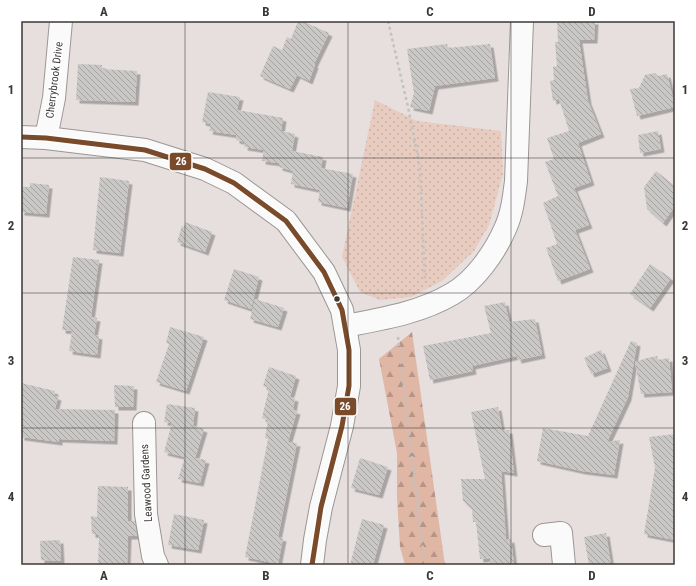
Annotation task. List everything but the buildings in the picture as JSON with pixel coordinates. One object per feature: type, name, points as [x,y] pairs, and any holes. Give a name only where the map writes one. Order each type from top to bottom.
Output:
[{"type":"street","name":"Cherrybrook Drive","points":[[46,138],[54,98],[61,21]]},
{"type":"street","points":[[345,326],[395,316],[424,307],[453,294],[467,283],[484,264],[506,228],[512,207],[516,181],[522,21]]},
{"type":"street","points":[[21,137],[46,138],[145,150],[205,169],[234,183],[286,221],[324,272],[342,310],[349,350],[349,386],[342,426],[321,507],[312,565]]},
{"type":"street","name":"Leawood Gardens","points":[[144,423],[146,514],[153,556],[157,565]]},
{"type":"street","points":[[544,535],[561,533],[564,565]]},
{"type":"shaded area","points":[[375,100],[417,121],[501,131],[503,174],[489,225],[474,251],[442,281],[411,297],[380,300],[360,292],[342,257]]},
{"type":"green space","points":[[412,332],[445,565],[405,565],[400,547],[397,498],[397,453],[379,359]]},
{"type":"transit line","name":"26","points":[[21,137],[46,138],[145,150],[205,169],[234,183],[286,221],[324,272],[342,310],[349,350],[349,386],[342,426],[321,507],[312,565]]}]
